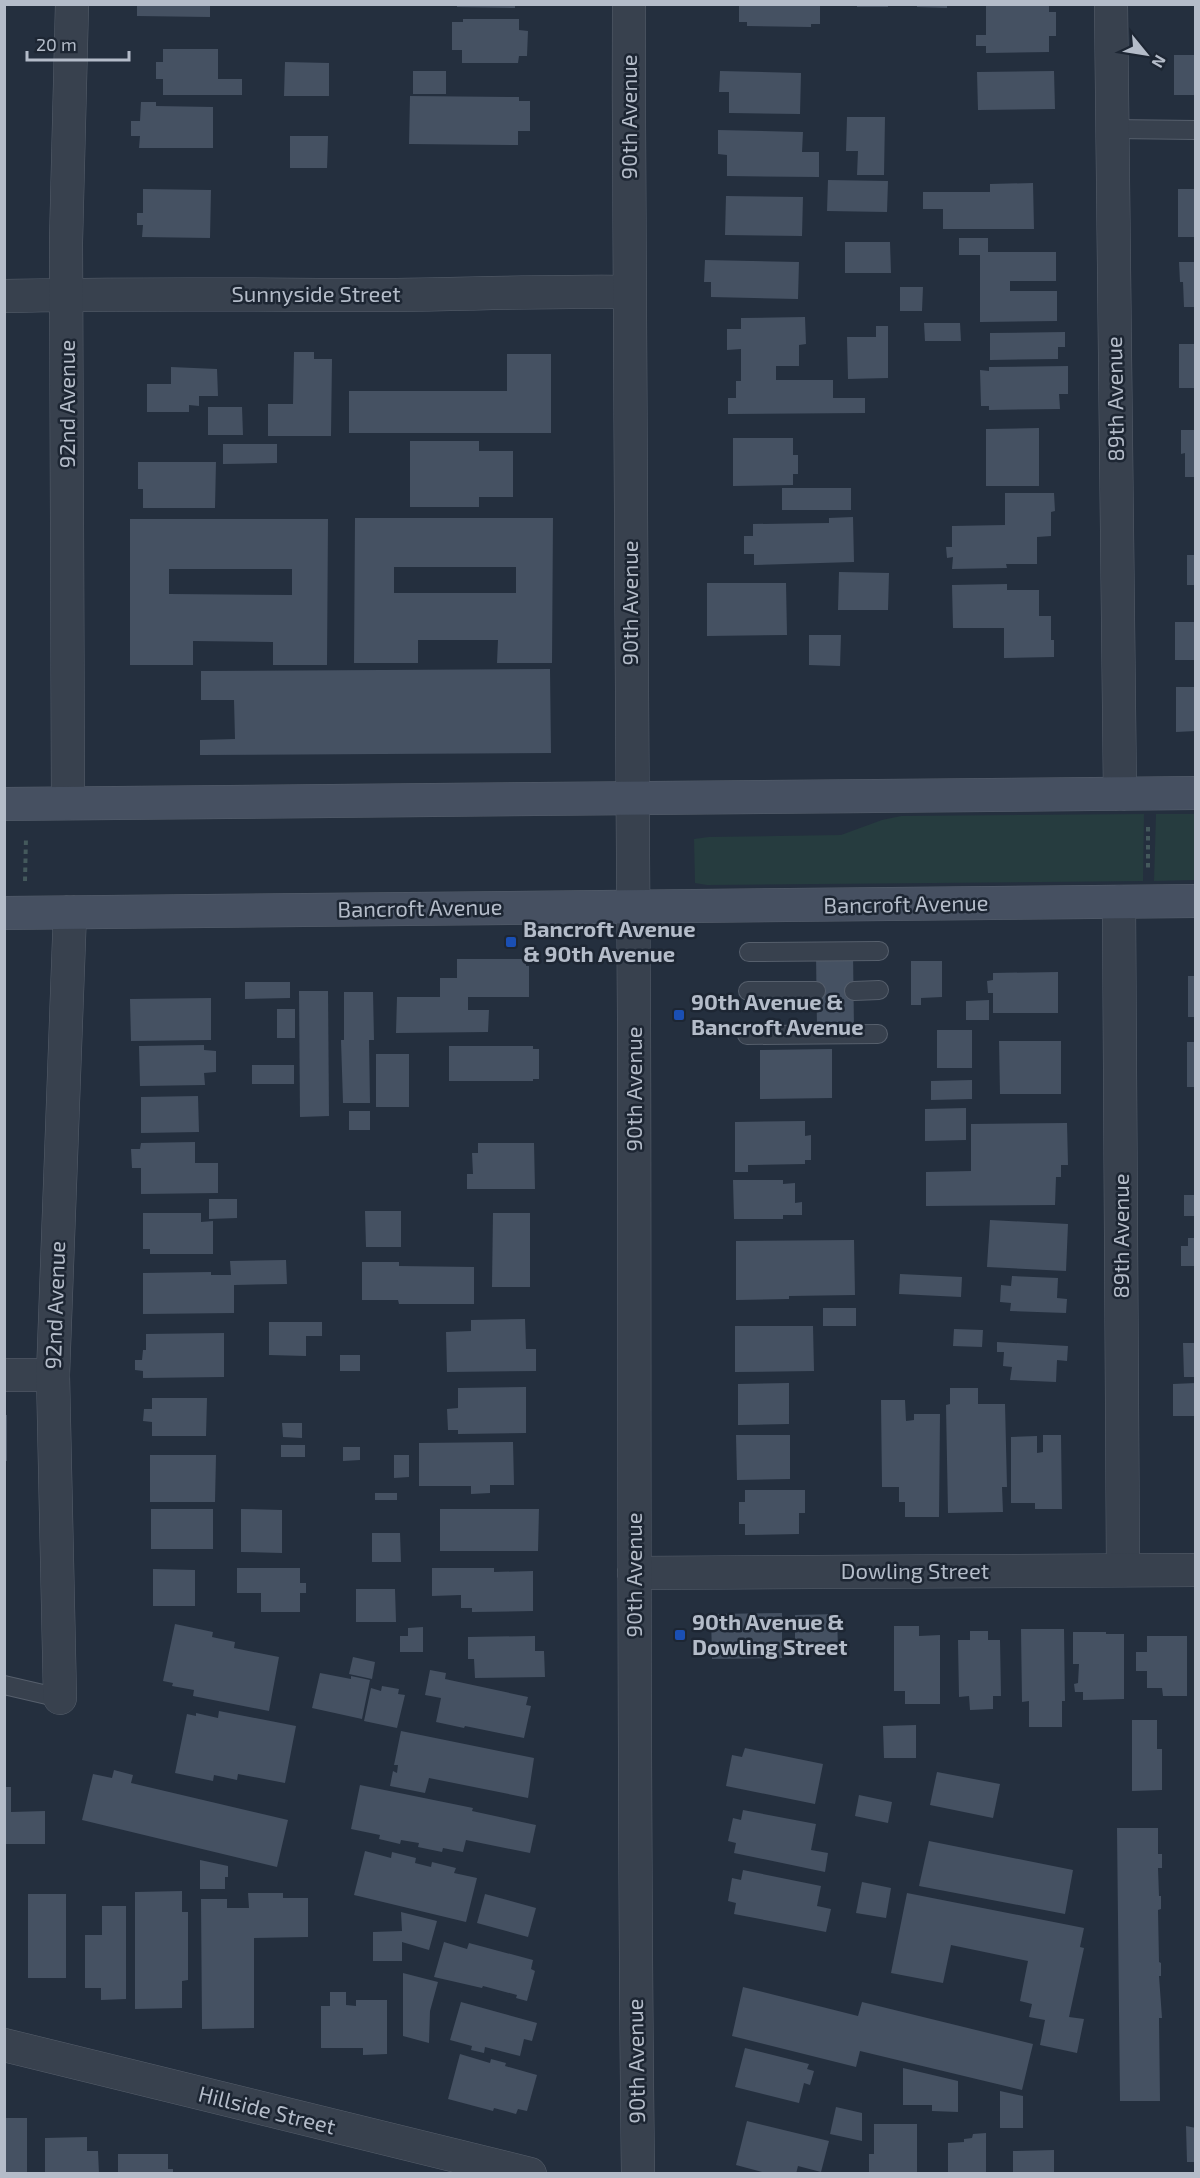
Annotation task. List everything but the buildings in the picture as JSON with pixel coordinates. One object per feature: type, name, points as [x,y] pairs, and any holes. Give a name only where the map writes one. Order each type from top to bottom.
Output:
[{"type":"main road","points":[[16,804],[1196,793]]},
{"type":"main road","name":"Bancroft Avenue","points":[[14,913],[1196,901]]},
{"type":"street","name":"92nd Avenue","points":[[68,803],[66,242],[72,4]]},
{"type":"street","name":"90th Avenue","points":[[629,4],[628,292],[638,2174]]},
{"type":"street","name":"89th Avenue","points":[[1112,4],[1113,129],[1134,794]]},
{"type":"street","name":"Sunnyside Street","points":[[4,296],[628,292]]},
{"type":"street","name":"89th Avenue","points":[[1123,1570],[1134,902]]},
{"type":"street","name":"92nd Avenue","points":[[60,1698],[53,1375],[70,912]]},
{"type":"street","points":[[4,1375],[53,1375]]},
{"type":"street","name":"Dowling Street","points":[[634,1574],[1196,1570]]},
{"type":"street","name":"Hillside Street","points":[[4,2045],[530,2174]]},
{"type":"lane","points":[[1113,129],[1196,130]]},
{"type":"lane","points":[[749,952],[879,951]]},
{"type":"lane","points":[[854,991],[879,990]]},
{"type":"lane","points":[[748,991],[816,991]]},
{"type":"lane","points":[[747,1035],[878,1034]]},
{"type":"lane","points":[[4,1685],[60,1698]]},
{"type":"path","points":[[1134,794],[1134,902]]},
{"type":"path","points":[[14,913],[16,804]]},
{"type":"green space","points":[[1144,814],[1143,881],[707,885],[695,883],[694,839],[841,835],[882,820],[901,816]]},
{"type":"green space","points":[[1156,814],[1195,814],[1195,880],[1154,881]]},
{"type":"place","name":"Bancroft Avenue & 90th Avenue","points":[[511,942]]},
{"type":"place","name":"90th Avenue & Bancroft Avenue","points":[[679,1015]]},
{"type":"place","name":"90th Avenue & Dowling Street","points":[[680,1635]]}]
